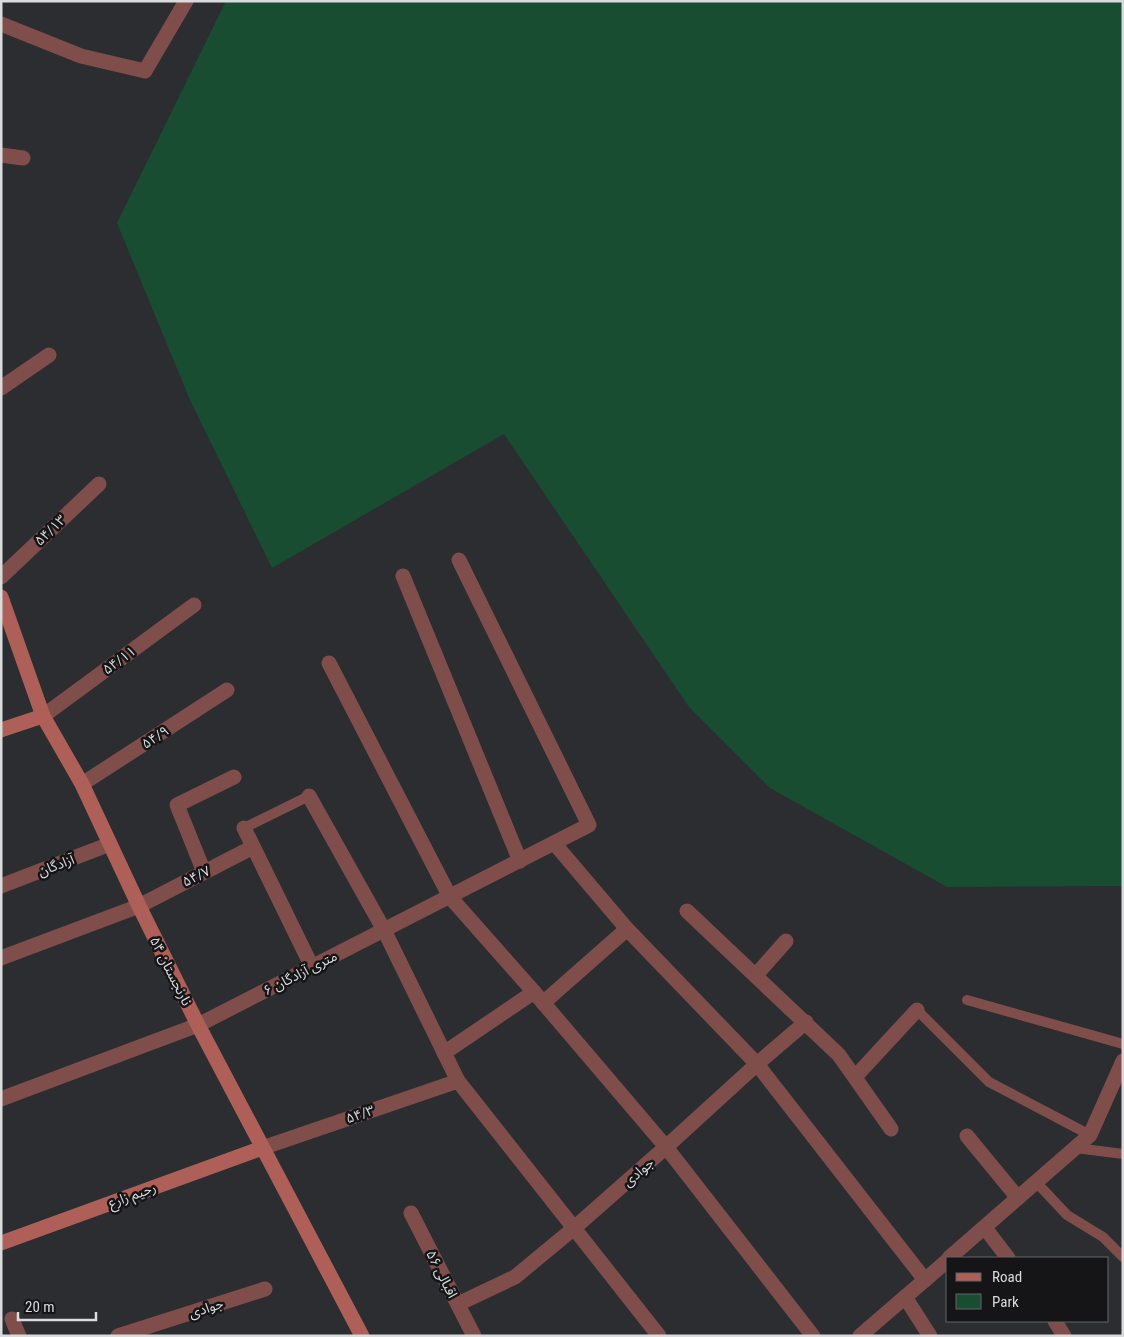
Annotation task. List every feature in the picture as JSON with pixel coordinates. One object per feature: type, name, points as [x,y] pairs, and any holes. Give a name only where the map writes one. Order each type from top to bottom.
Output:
[{"type":"street","points":[[1,24],[81,56],[145,71],[186,1]]},
{"type":"street","points":[[1,155],[23,158]]},
{"type":"street","points":[[1,388],[49,355]]},
{"type":"street","name":"۵۴/۱۳","points":[[1,577],[98,484]]},
{"type":"street","name":"۶ متری آزادگان","points":[[1,1099],[198,1025],[590,825],[459,560]]},
{"type":"street","points":[[403,576],[520,861]]},
{"type":"street","name":"نارنجستان ۵۴","points":[[1,597],[43,716],[82,784],[139,906],[198,1025],[362,1336]]},
{"type":"street","name":"۵۴/۱۱","points":[[43,716],[194,605]]},
{"type":"street","points":[[328,663],[450,897],[666,1147],[813,1336]]},
{"type":"street","name":"۵۴/۹","points":[[82,784],[227,690]]},
{"type":"street","points":[[1,730],[43,716]]},
{"type":"street","points":[[204,872],[177,805],[234,777]]},
{"type":"street","points":[[308,796],[384,930],[458,1081],[659,1336]]},
{"type":"street","points":[[244,828],[312,967]]},
{"type":"street","points":[[554,843],[627,929],[757,1064],[925,1280]]},
{"type":"street","name":"آزادگان","points":[[1,886],[110,844]]},
{"type":"street","name":"۵۴/۷","points":[[1,958],[139,906],[253,847]]},
{"type":"street","points":[[687,910],[840,1055],[891,1129]]},
{"type":"street","points":[[444,1053],[539,998],[627,929]]},
{"type":"street","points":[[756,975],[786,941]]},
{"type":"street","points":[[855,1077],[917,1010]]},
{"type":"street","name":"جوادی","points":[[458,1304],[516,1278],[806,1022]]},
{"type":"street","points":[[951,1257],[1090,1135],[1123,1061]]},
{"type":"street","name":"۵۴/۳","points":[[262,1148],[458,1081]]},
{"type":"street","points":[[967,1136],[1018,1198]]},
{"type":"street","name":"رحیم زارع","points":[[1,1243],[262,1148]]},
{"type":"street","name":"اقبالی ۵۶","points":[[411,1213],[474,1336]]},
{"type":"street","points":[[984,1228],[1007,1257]]},
{"type":"street","points":[[860,1336],[946,1262]]},
{"type":"street","name":"جوادی","points":[[118,1336],[265,1289]]},
{"type":"street","points":[[905,1297],[930,1336]]},
{"type":"street","points":[[12,1319],[19,1336]]},
{"type":"street","points":[[1056,1322],[1064,1336]]},
{"type":"lane","points":[[244,828],[308,796]]},
{"type":"lane","points":[[967,1000],[1123,1044]]},
{"type":"lane","points":[[917,1010],[989,1082],[1090,1135]]},
{"type":"lane","points":[[1076,1148],[1123,1154]]},
{"type":"lane","points":[[1037,1183],[1067,1215],[1103,1237],[1123,1257]]},
{"type":"green space","points":[[226,1],[1123,1],[1123,886],[947,887],[770,788],[689,707],[504,434],[272,568],[190,400],[117,223]]}]
